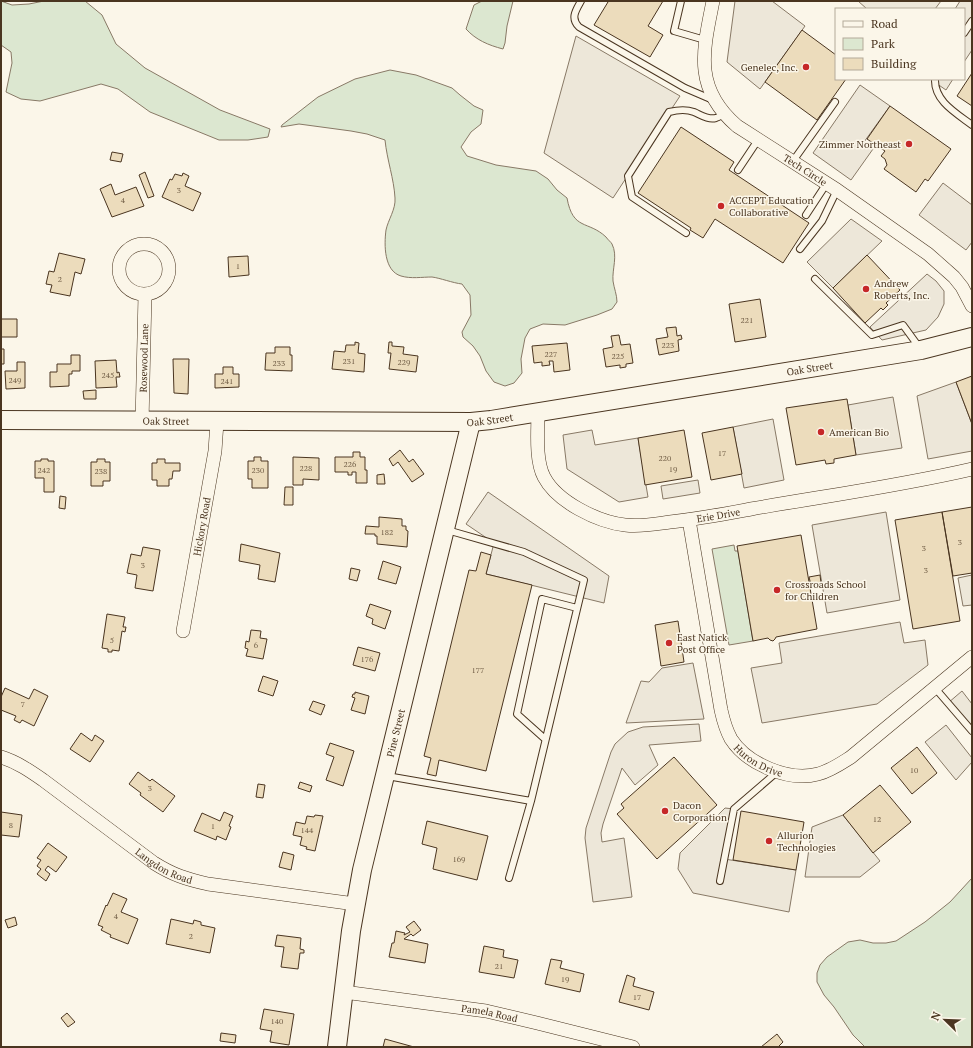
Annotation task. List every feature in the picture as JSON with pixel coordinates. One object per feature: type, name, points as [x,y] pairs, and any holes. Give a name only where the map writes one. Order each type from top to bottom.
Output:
[{"type":"main road","name":"Oak Street","points":[[1,420],[142,422],[470,422],[491,420],[538,411],[921,350],[972,337]]},
{"type":"main road","name":"Pine Street","points":[[337,1047],[356,904],[366,855],[470,422]]},
{"type":"street","name":"Tech Circle","points":[[713,1],[705,40],[705,72],[708,86],[724,114],[737,126],[832,186],[940,264],[962,287],[972,306]]},
{"type":"street","name":"Rosewood Lane","points":[[142,422],[145,295]]},
{"type":"street","name":"Erie Drive","points":[[538,411],[538,451],[542,473],[550,485],[566,501],[594,516],[621,524],[643,526],[689,520],[972,470]]},
{"type":"street","name":"Hickory Road","points":[[183,631],[215,451],[217,422]]},
{"type":"street","name":"Huron Drive","points":[[689,520],[724,723],[732,739],[740,750],[751,758],[777,772],[791,776],[803,776],[817,774],[841,764],[972,657]]},
{"type":"street","name":"Langdon Road","points":[[1,757],[21,766],[44,780],[154,863],[173,874],[208,884],[356,904]]},
{"type":"street","name":"Pamela Road","points":[[344,992],[486,1011],[633,1047]]},
{"type":"lane","points":[[581,1],[574,16],[575,22],[579,27],[685,88],[715,100]]},
{"type":"lane","points":[[681,1],[674,31],[705,40]]},
{"type":"lane","points":[[965,32],[972,21]]},
{"type":"lane","points":[[935,80],[936,90],[942,101],[972,125]]},
{"type":"lane","points":[[793,161],[834,102]]},
{"type":"lane","points":[[686,233],[632,197],[628,176],[669,112],[686,110],[706,117],[715,118],[724,114]]},
{"type":"lane","points":[[738,170],[758,140]]},
{"type":"lane","points":[[806,215],[832,186]]},
{"type":"lane","points":[[800,249],[822,221],[832,186]]},
{"type":"lane","points":[[816,279],[872,335],[903,325],[921,350]]},
{"type":"lane","points":[[445,530],[524,552],[584,580],[531,801],[509,878]]},
{"type":"lane","points":[[545,739],[517,714],[542,599],[577,608]]},
{"type":"lane","points":[[935,688],[972,731]]},
{"type":"lane","points":[[720,881],[734,809],[777,772]]},
{"type":"lane","points":[[385,775],[531,801]]},
{"type":"green space","points":[[1,1],[12,5],[44,1],[85,1],[102,15],[116,44],[145,68],[220,110],[270,129],[268,137],[248,140],[219,140],[150,112],[118,89],[101,84],[40,101],[21,99],[6,92],[12,63],[11,52],[1,45]]},
{"type":"green space","points":[[482,1],[513,1],[503,49],[483,42],[466,29],[474,5]]},
{"type":"green space","points":[[390,70],[416,75],[452,88],[474,106],[483,110],[481,124],[471,132],[461,147],[467,156],[496,165],[536,171],[548,179],[557,190],[567,198],[573,216],[577,220],[606,237],[614,249],[615,258],[613,281],[617,302],[612,309],[565,325],[543,324],[530,329],[525,338],[521,359],[522,373],[514,383],[505,386],[494,382],[486,371],[480,356],[473,346],[463,337],[462,332],[471,315],[470,295],[462,284],[432,277],[405,277],[395,273],[391,269],[386,257],[385,236],[395,198],[385,140],[351,131],[299,124],[281,127],[318,97],[355,79]]},
{"type":"green space","points":[[734,545],[735,551],[738,551],[753,641],[729,645],[712,549]]},
{"type":"green space","points":[[972,878],[972,1047],[865,1047],[853,1035],[824,995],[817,982],[817,973],[820,965],[827,957],[848,942],[860,940],[873,943],[886,943],[896,941],[925,922],[950,902]]},
{"type":"shaded area","points":[[735,1],[772,1],[805,26],[760,89],[727,62]]},
{"type":"shaded area","points":[[858,1],[941,1],[936,8],[866,8]]},
{"type":"shaded area","points":[[960,1],[972,1],[972,50],[965,60],[965,8],[956,8]]},
{"type":"shaded area","points":[[576,36],[680,96],[613,198],[544,153]]},
{"type":"shaded area","points":[[931,80],[952,80],[946,90]]},
{"type":"shaded area","points":[[860,85],[890,106],[864,142],[873,149],[851,180],[813,153]]},
{"type":"shaded area","points":[[943,183],[972,205],[972,242],[966,250],[919,215]]},
{"type":"shaded area","points":[[851,219],[882,241],[833,288],[807,262]]},
{"type":"shaded area","points":[[927,274],[936,281],[944,291],[944,304],[938,317],[926,330],[882,340],[870,327]]},
{"type":"shaded area","points":[[956,382],[972,424],[972,451],[928,459],[917,396]]},
{"type":"shaded area","points":[[893,397],[902,448],[856,455],[848,405]]},
{"type":"shaded area","points":[[773,419],[784,480],[744,488],[733,427]]},
{"type":"shaded area","points":[[592,430],[595,445],[638,438],[648,497],[619,502],[567,469],[563,435]]},
{"type":"shaded area","points":[[698,480],[700,493],[663,499],[661,486]]},
{"type":"shaded area","points":[[488,492],[609,576],[604,603],[486,574],[494,543],[466,524]]},
{"type":"shaded area","points":[[886,512],[900,600],[827,613],[812,525]]},
{"type":"shaded area","points":[[972,575],[972,605],[963,606],[958,578]]},
{"type":"shaded area","points":[[900,622],[904,643],[925,640],[928,665],[877,704],[762,723],[751,668],[782,663],[779,643]]},
{"type":"shaded area","points":[[693,663],[704,719],[626,723],[641,681],[649,682],[662,668]]},
{"type":"shaded area","points":[[962,691],[972,704],[972,731],[948,703]]},
{"type":"shaded area","points":[[699,724],[701,741],[649,745],[658,765],[635,785],[622,768],[601,833],[602,842],[624,838],[632,897],[593,902],[585,838],[586,828],[615,744],[628,732],[643,727]]},
{"type":"shaded area","points":[[946,725],[972,758],[972,762],[956,780],[925,742]]},
{"type":"shaded area","points":[[725,808],[734,809],[724,859],[796,870],[789,912],[693,893],[678,869],[680,853]]},
{"type":"shaded area","points":[[843,815],[880,861],[860,877],[805,877],[812,827]]},
{"type":"building","points":[[606,1],[663,1],[648,26],[663,35],[650,57],[594,25],[608,2]]},
{"type":"building","name":"Genelec, Inc.","points":[[802,30],[835,54],[835,80],[845,80],[817,120],[765,82]]},
{"type":"building","points":[[972,73],[972,106],[957,96]]},
{"type":"building","name":"Zimmer Northeast","points":[[890,106],[951,149],[928,181],[925,179],[916,192],[884,169],[887,165],[885,159],[881,156],[885,151],[867,139]]},
{"type":"building","name":"ACCEPT Education Collaborative","points":[[681,127],[734,162],[729,170],[809,223],[783,263],[715,219],[703,238],[690,230],[691,228],[638,193]]},
{"type":"building","points":[[112,152],[123,154],[121,162],[110,160]]},
{"type":"building","points":[[145,172],[154,196],[148,198],[139,175]]},
{"type":"building","points":[[183,173],[189,176],[185,186],[201,193],[193,211],[162,197],[170,179],[172,180],[175,174],[182,176]]},
{"type":"building","points":[[111,184],[115,195],[136,187],[144,206],[112,217],[100,189]]},
{"type":"building","points":[[59,253],[85,259],[81,274],[75,272],[70,296],[50,292],[52,285],[46,284],[49,271],[54,272]]},
{"type":"building","name":"Andrew Roberts, Inc.","points":[[867,255],[900,290],[886,303],[888,305],[883,310],[881,308],[865,323],[833,288]]},
{"type":"building","points":[[248,256],[249,275],[229,277],[228,257]]},
{"type":"building","points":[[760,299],[766,337],[735,342],[729,304]]},
{"type":"building","points":[[1,319],[17,319],[17,337],[1,337]]},
{"type":"building","points":[[676,327],[677,336],[681,335],[682,339],[678,340],[679,351],[659,355],[656,339],[668,337],[666,328]]},
{"type":"building","points":[[619,335],[621,345],[630,344],[633,363],[626,364],[626,367],[620,368],[620,365],[606,367],[603,349],[613,347],[611,336]]},
{"type":"building","points":[[355,342],[359,343],[358,353],[365,354],[364,372],[332,369],[334,351],[345,352],[346,345],[355,345]]},
{"type":"building","points":[[389,342],[392,342],[392,346],[404,347],[403,354],[418,356],[416,372],[389,369],[391,353],[388,353]]},
{"type":"building","points":[[567,343],[570,370],[554,372],[553,361],[549,361],[550,365],[542,366],[542,362],[534,363],[532,346]]},
{"type":"building","points":[[275,347],[290,347],[290,355],[292,355],[292,371],[265,370],[266,353],[275,353]]},
{"type":"building","points":[[1,349],[4,349],[4,364],[1,364]]},
{"type":"building","points":[[71,355],[80,355],[80,371],[72,371],[72,374],[69,374],[69,386],[50,387],[50,372],[57,372],[57,364],[71,364]]},
{"type":"building","points":[[173,359],[189,359],[188,394],[174,393]]},
{"type":"building","points":[[116,360],[117,373],[119,372],[120,377],[116,377],[117,387],[96,388],[95,361]]},
{"type":"building","points":[[17,362],[25,362],[25,388],[6,389],[5,371],[17,371]]},
{"type":"building","points":[[223,367],[233,367],[233,374],[239,374],[239,387],[215,388],[215,374],[223,374]]},
{"type":"building","points":[[972,376],[972,424],[956,382]]},
{"type":"building","points":[[96,390],[96,399],[84,399],[83,391]]},
{"type":"building","name":"American Bio","points":[[847,399],[856,455],[834,459],[834,463],[826,464],[825,460],[796,465],[786,408]]},
{"type":"building","points":[[733,427],[742,474],[711,480],[702,433]]},
{"type":"building","points":[[684,430],[692,477],[645,485],[638,438]]},
{"type":"building","points":[[400,450],[409,462],[413,459],[424,474],[412,482],[398,462],[393,466],[389,459]]},
{"type":"building","points":[[353,452],[360,452],[360,457],[365,457],[367,483],[356,483],[356,472],[352,472],[352,475],[348,475],[348,472],[335,472],[335,457],[353,457]]},
{"type":"building","points":[[254,457],[261,457],[261,461],[268,461],[268,488],[252,488],[252,479],[248,479],[248,461],[254,461]]},
{"type":"building","points":[[293,457],[319,458],[319,480],[303,479],[303,485],[293,485]]},
{"type":"building","points":[[41,459],[54,461],[54,492],[44,492],[44,478],[35,478],[35,461],[41,461]]},
{"type":"building","points":[[97,459],[105,459],[105,462],[110,462],[110,481],[103,481],[103,486],[91,486],[91,462],[97,462]]},
{"type":"building","points":[[157,459],[165,459],[165,463],[180,463],[180,471],[173,471],[172,479],[169,479],[169,486],[157,486],[157,480],[152,480],[152,463],[157,463]]},
{"type":"building","points":[[384,474],[385,484],[377,484],[377,475]]},
{"type":"building","points":[[285,487],[293,487],[293,505],[284,505]]},
{"type":"building","points":[[60,496],[66,497],[65,509],[59,508]]},
{"type":"building","points":[[972,507],[972,573],[953,576],[942,512]]},
{"type":"building","points":[[942,512],[960,621],[913,629],[895,520]]},
{"type":"building","points":[[379,517],[402,519],[402,526],[406,526],[406,530],[408,531],[407,547],[377,544],[377,536],[375,536],[375,534],[365,534],[366,526],[379,527]]},
{"type":"building","name":"Crossroads School for Children","points":[[801,535],[817,629],[776,637],[773,641],[768,638],[753,641],[737,546]]},
{"type":"building","points":[[241,544],[280,553],[275,582],[258,579],[260,565],[239,561]]},
{"type":"building","points":[[143,547],[160,550],[153,591],[135,588],[137,575],[127,573],[131,554],[141,556]]},
{"type":"building","points":[[481,552],[491,555],[486,574],[532,585],[486,771],[439,760],[436,776],[427,774],[431,758],[424,756],[469,570],[476,571]]},
{"type":"building","points":[[383,561],[401,567],[396,584],[378,579]]},
{"type":"building","points":[[351,568],[360,570],[357,581],[349,579]]},
{"type":"building","points":[[820,575],[821,583],[811,585],[809,577]]},
{"type":"building","points":[[370,604],[391,611],[385,629],[372,624],[373,619],[366,616]]},
{"type":"building","points":[[107,614],[125,617],[123,627],[126,627],[125,632],[122,631],[119,651],[112,650],[112,652],[108,652],[108,649],[102,648]]},
{"type":"building","name":"East Natick Post Office","points":[[678,621],[684,662],[661,666],[655,625]]},
{"type":"building","points":[[251,630],[261,631],[260,638],[267,639],[263,659],[246,656],[248,649],[245,648],[246,641],[249,642]]},
{"type":"building","points":[[358,647],[380,653],[375,671],[353,665]]},
{"type":"building","points":[[263,676],[278,681],[273,696],[258,691]]},
{"type":"building","points":[[5,688],[29,699],[34,689],[48,696],[34,726],[22,720],[20,723],[14,720],[16,716],[1,710],[1,697]]},
{"type":"building","points":[[355,692],[369,696],[365,714],[351,710],[355,698],[352,697]]},
{"type":"building","points":[[313,701],[325,705],[321,715],[309,710]]},
{"type":"building","points":[[81,733],[92,741],[95,735],[104,741],[90,762],[70,749]]},
{"type":"building","points":[[330,743],[354,751],[343,786],[326,780],[334,757],[326,754]]},
{"type":"building","points":[[917,747],[937,773],[912,794],[891,768]]},
{"type":"building","name":"Dacon Corporation","points":[[674,757],[717,805],[657,859],[617,814],[624,808],[621,804]]},
{"type":"building","points":[[138,772],[150,781],[152,779],[175,796],[163,812],[140,795],[141,793],[129,784]]},
{"type":"building","points":[[300,782],[312,786],[310,792],[298,788]]},
{"type":"building","points":[[258,784],[265,785],[263,798],[256,797]]},
{"type":"building","points":[[880,785],[911,822],[873,853],[843,815]]},
{"type":"building","name":"Allurion Technologies","points":[[741,811],[804,822],[796,870],[733,860]]},
{"type":"building","points":[[1,812],[22,815],[19,837],[1,835]]},
{"type":"building","points":[[224,812],[233,816],[226,840],[217,836],[216,840],[194,831],[202,813],[220,821]]},
{"type":"building","points":[[315,815],[323,816],[315,851],[306,849],[307,847],[300,845],[302,837],[293,835],[296,822],[305,824],[307,816],[314,817]]},
{"type":"building","points":[[427,821],[488,836],[477,880],[433,869],[437,848],[422,844]]},
{"type":"building","points":[[48,843],[67,857],[56,872],[48,866],[45,870],[50,874],[46,881],[37,874],[41,869],[37,866],[41,860],[37,858]]},
{"type":"building","points":[[283,852],[294,855],[291,870],[279,867]]},
{"type":"building","points":[[113,893],[127,899],[121,912],[138,919],[128,944],[110,937],[111,935],[101,930],[103,927],[98,925],[106,905],[107,906]]},
{"type":"building","points":[[15,917],[17,925],[8,928],[5,920]]},
{"type":"building","points":[[171,919],[193,924],[194,920],[201,922],[201,925],[215,928],[210,953],[166,944]]},
{"type":"building","points":[[414,921],[421,930],[413,936],[411,934],[404,939],[428,944],[425,963],[389,957],[396,931],[405,933],[404,935],[410,932],[406,927]]},
{"type":"building","points":[[277,935],[301,938],[300,949],[304,950],[304,953],[300,953],[298,969],[281,967],[284,947],[275,946]]},
{"type":"building","points":[[484,946],[504,950],[503,957],[518,960],[514,978],[479,972]]},
{"type":"building","points":[[551,959],[562,961],[560,968],[584,974],[580,992],[545,984]]},
{"type":"building","points":[[627,975],[635,978],[633,986],[654,992],[649,1010],[619,1002]]},
{"type":"building","points":[[264,1009],[294,1014],[289,1045],[270,1042],[272,1031],[260,1029]]},
{"type":"building","points":[[67,1013],[75,1022],[68,1027],[61,1018]]},
{"type":"building","points":[[221,1033],[236,1035],[235,1043],[220,1041]]},
{"type":"building","points":[[777,1034],[783,1042],[779,1046],[780,1047],[761,1047]]},
{"type":"building","points":[[385,1039],[414,1047],[383,1047]]},
{"type":"place","name":"Genelec, Inc.","points":[[806,67]]},
{"type":"place","name":"Zimmer Northeast","points":[[909,144]]},
{"type":"place","name":"ACCEPT Education Collaborative","points":[[721,206]]},
{"type":"place","name":"Andrew Roberts, Inc.","points":[[866,289]]},
{"type":"place","name":"American Bio","points":[[821,432]]},
{"type":"place","name":"Crossroads School for Children","points":[[777,590]]},
{"type":"place","name":"East Natick Post Office","points":[[669,643]]},
{"type":"place","name":"Dacon Corporation","points":[[665,811]]},
{"type":"place","name":"Allurion Technologies","points":[[769,841]]}]
